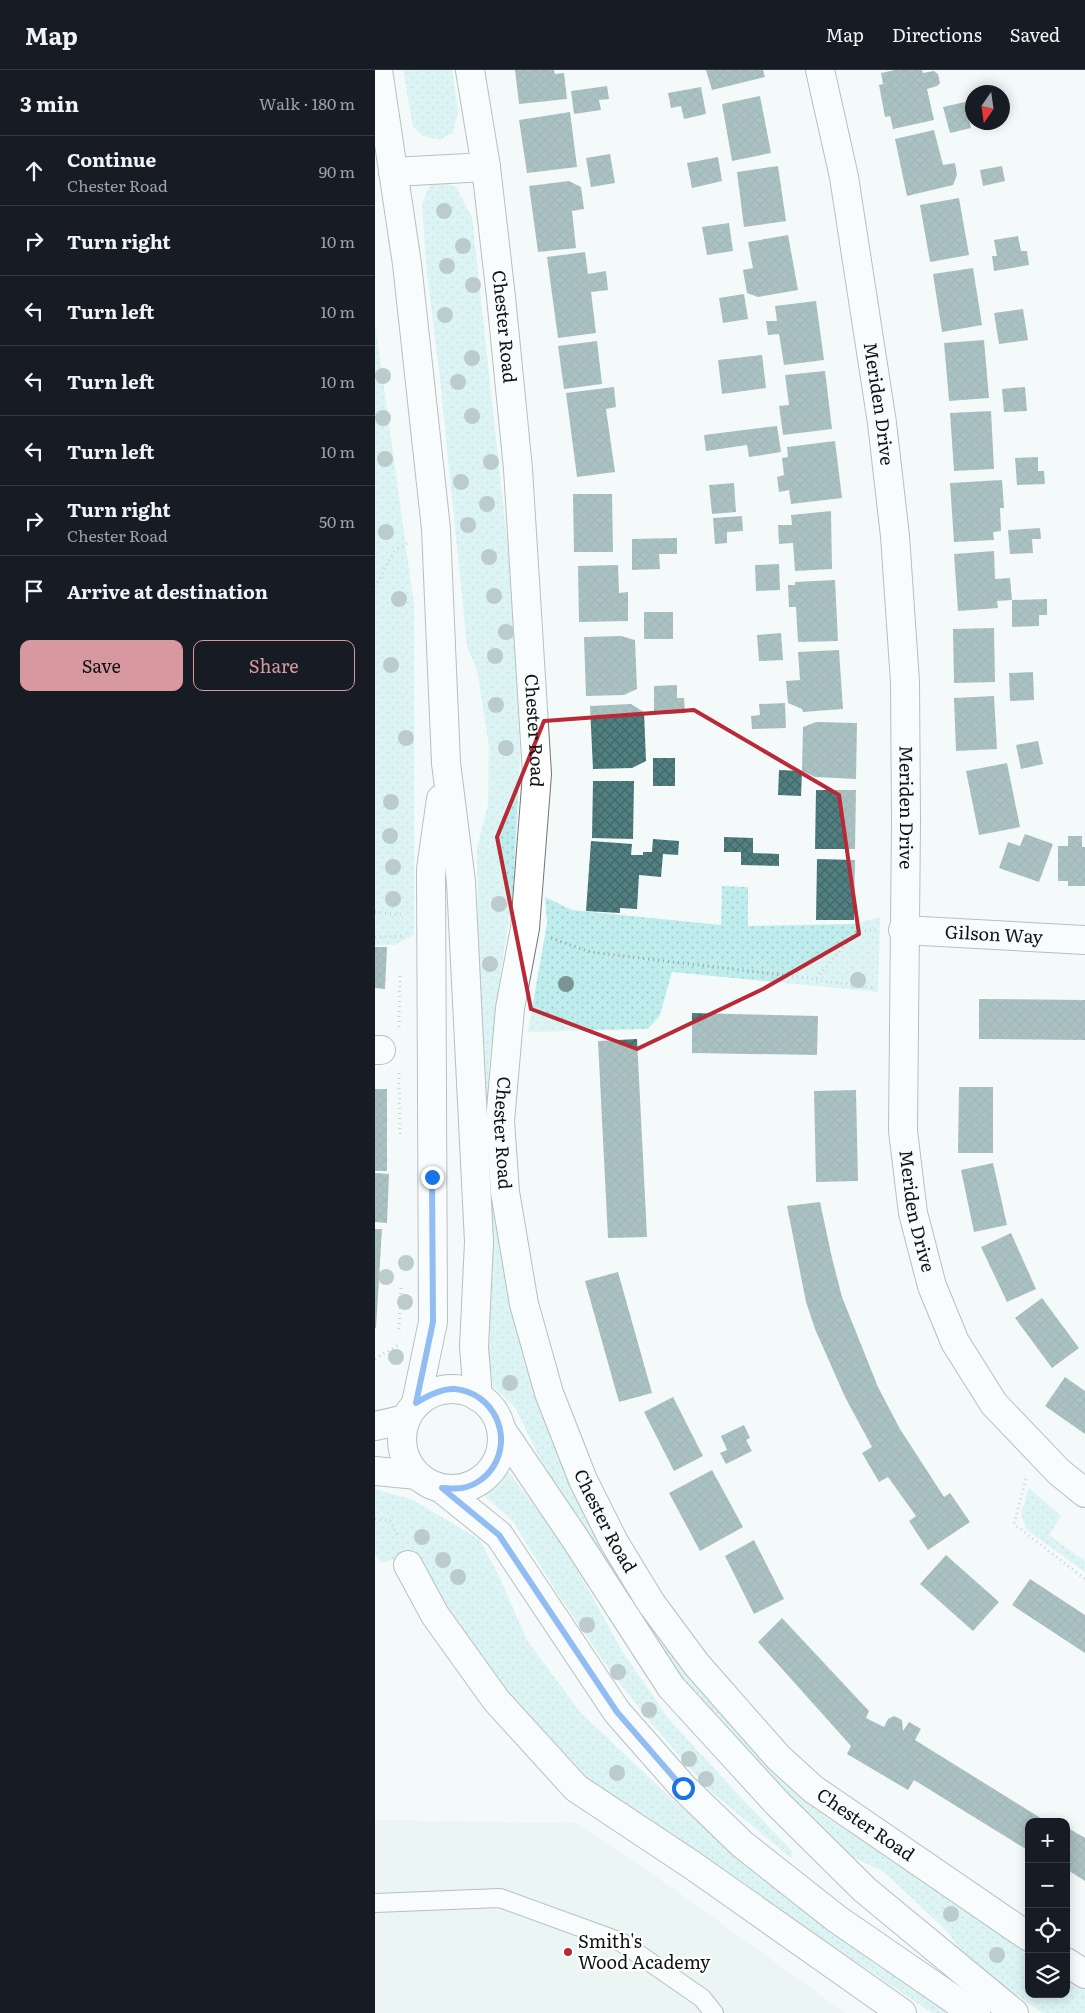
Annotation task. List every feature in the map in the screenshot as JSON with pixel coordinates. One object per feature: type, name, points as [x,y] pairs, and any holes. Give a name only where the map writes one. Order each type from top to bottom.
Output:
[{"type":"street","name":"Chester Road","points":[[379,70],[407,264],[436,529],[446,763],[461,882],[479,1242],[474,1347],[479,1396]]},
{"type":"street","name":"Chester Road","points":[[470,70],[486,167],[518,469],[537,774],[525,928],[510,1008],[500,1121],[505,1192],[524,1304],[549,1393],[583,1480],[614,1542],[651,1603],[697,1665],[778,1757],[813,1788],[1025,1934]]},
{"type":"street","name":"Meriden Drive","points":[[820,70],[844,177],[882,423],[895,536],[905,682],[903,1131],[913,1213],[929,1277],[955,1342],[994,1404],[1059,1472],[1085,1493]]},
{"type":"street","points":[[393,172],[486,167]]},
{"type":"street","name":"Chester Road","points":[[411,1411],[433,1322],[431,869],[446,763]]},
{"type":"street","name":"Gilson Way","points":[[903,930],[1085,940]]},
{"type":"street","points":[[375,1426],[411,1411],[430,1394],[455,1389],[479,1396],[492,1410],[501,1429],[502,1445],[498,1460],[489,1473],[477,1483],[461,1488],[442,1488],[428,1483],[417,1476],[375,1471]]},
{"type":"street","points":[[411,1411],[401,1438],[404,1454],[417,1476]]},
{"type":"street","name":"Chester Road","points":[[501,1429],[574,1537],[671,1687],[777,1803],[865,1890],[1014,2013]]},
{"type":"street","points":[[442,1488],[499,1535],[617,1712],[683,1788],[742,1844],[837,1919],[976,2013]]},
{"type":"street","points":[[408,1565],[435,1615],[496,1700],[576,1788],[692,1864],[902,2013]]},
{"type":"street","points":[[1070,1965],[1085,1974]]},
{"type":"lane","points":[[375,1904],[500,1898],[621,1942],[702,1998],[714,2013]]},
{"type":"path","points":[[375,586],[395,550],[436,529]]},
{"type":"path","points":[[525,928],[590,952],[884,990]]},
{"type":"path","points":[[816,980],[857,931],[903,930]]},
{"type":"path","points":[[400,936],[400,945]]},
{"type":"path","points":[[400,974],[388,1050],[401,1145]]},
{"type":"path","points":[[399,1335],[401,1286]]},
{"type":"path","points":[[375,1359],[399,1345]]},
{"type":"path","points":[[1035,1448],[1014,1524],[1085,1580]]},
{"type":"highlighted area","points":[[694,710],[839,795],[859,934],[763,989],[637,1049],[531,1009],[497,837],[544,721]]},
{"type":"shaded area","points":[[403,70],[452,70],[458,112],[453,132],[440,140],[423,136],[413,127]]},
{"type":"shaded area","points":[[444,182],[456,187],[472,217],[513,595],[520,755],[513,894],[489,1066],[487,1136],[507,1290],[537,1397],[580,1501],[622,1585],[677,1662],[751,1744],[1025,1944],[1025,1998],[1070,1998],[1070,1975],[1085,1985],[1085,2013],[1042,2013],[985,1972],[961,1951],[947,1931],[884,1872],[846,1854],[826,1839],[662,1656],[615,1585],[539,1457],[516,1409],[493,1386],[485,1332],[491,1311],[493,1253],[480,1079],[477,848],[488,804],[489,746],[477,670],[467,647],[440,379],[426,264],[422,203],[431,183]]},
{"type":"shaded area","points":[[375,322],[414,605],[414,935],[394,945],[375,945]]},
{"type":"shaded area","points":[[722,886],[748,887],[748,926],[852,924],[880,917],[878,992],[672,972],[660,1015],[648,1029],[528,1032],[547,923],[545,897],[572,910],[721,925]]},
{"type":"shaded area","points":[[506,1469],[560,1539],[624,1654],[668,1718],[793,1852],[791,1858],[708,1789],[648,1719],[611,1672],[557,1593],[512,1520],[484,1496],[503,1476]]},
{"type":"shaded area","points":[[1029,1488],[1061,1516],[1049,1535],[1085,1561],[1085,1572],[1027,1530],[1021,1514]]},
{"type":"shaded area","points":[[375,1489],[413,1500],[479,1539],[498,1574],[527,1640],[580,1712],[669,1796],[764,1880],[875,1964],[953,2013],[932,2013],[619,1802],[575,1769],[528,1722],[474,1653],[435,1585],[414,1554],[381,1563],[375,1554]]},
{"type":"shaded area","name":"Smith's Wood Academy","points":[[375,1820],[576,1823],[678,1892],[845,2013],[375,2013]]},
{"type":"building","points":[[515,70],[554,70],[555,74],[564,73],[567,99],[519,104]]},
{"type":"building","points":[[706,70],[763,70],[765,77],[712,90]]},
{"type":"building","points":[[895,70],[922,70],[923,73],[934,71],[938,74],[940,83],[927,89],[934,120],[893,129],[890,116],[885,117],[879,85],[883,84],[881,73]]},
{"type":"building","points":[[607,86],[609,99],[599,100],[601,110],[574,114],[571,91]]},
{"type":"building","points":[[701,87],[706,114],[684,119],[681,106],[671,108],[668,93]]},
{"type":"building","points":[[760,96],[771,153],[732,161],[722,104]]},
{"type":"building","points":[[965,102],[965,129],[950,133],[943,107]]},
{"type":"building","points":[[570,112],[577,167],[527,173],[519,120]]},
{"type":"building","points":[[934,130],[943,165],[955,163],[957,175],[953,185],[907,196],[895,139]]},
{"type":"building","points":[[610,154],[615,183],[591,187],[586,158]]},
{"type":"building","points":[[718,157],[722,181],[692,188],[687,163]]},
{"type":"building","points":[[778,166],[786,221],[744,227],[737,172]]},
{"type":"building","points":[[1002,166],[1005,181],[983,186],[980,170]]},
{"type":"building","points":[[569,181],[581,187],[584,209],[572,211],[576,248],[538,252],[529,186]]},
{"type":"building","points":[[959,198],[969,255],[930,262],[920,205]]},
{"type":"building","points":[[729,223],[733,251],[707,255],[702,227]]},
{"type":"building","points":[[788,235],[798,290],[758,297],[747,293],[743,270],[753,268],[748,242]]},
{"type":"building","points":[[1018,236],[1021,251],[1027,251],[1029,265],[994,271],[992,256],[997,256],[994,240]]},
{"type":"building","points":[[585,252],[588,274],[606,271],[608,290],[591,292],[596,333],[558,338],[547,257]]},
{"type":"building","points":[[973,268],[982,325],[942,332],[933,274]]},
{"type":"building","points":[[744,294],[748,319],[723,323],[719,298]]},
{"type":"building","points":[[816,301],[824,360],[784,365],[779,334],[768,335],[766,321],[777,321],[775,306]]},
{"type":"building","points":[[1023,309],[1028,340],[999,344],[994,313]]},
{"type":"building","points":[[984,340],[989,398],[949,401],[944,343]]},
{"type":"building","points":[[597,341],[602,384],[564,389],[558,346]]},
{"type":"building","points":[[762,355],[766,388],[722,394],[718,360]]},
{"type":"building","points":[[825,371],[832,429],[783,435],[779,406],[789,405],[785,375]]},
{"type":"building","points":[[614,387],[616,407],[606,409],[615,472],[577,477],[566,393]]},
{"type":"building","points":[[1025,387],[1027,411],[1004,412],[1002,389]]},
{"type":"building","points":[[991,411],[994,469],[954,471],[950,413]]},
{"type":"building","points":[[777,426],[781,452],[749,457],[747,445],[706,451],[704,435]]},
{"type":"building","points":[[835,441],[842,498],[791,504],[789,490],[779,492],[777,477],[784,475],[782,458],[788,457],[787,447]]},
{"type":"building","points":[[1038,457],[1038,471],[1044,471],[1045,484],[1017,485],[1015,458]]},
{"type":"building","points":[[1002,480],[1004,508],[1000,508],[1001,531],[993,532],[994,540],[954,542],[950,483]]},
{"type":"building","points":[[734,483],[736,512],[712,514],[709,485]]},
{"type":"building","points":[[573,494],[612,494],[613,552],[574,552]]},
{"type":"building","points":[[831,511],[832,569],[795,571],[793,543],[779,544],[778,525],[792,525],[791,515]]},
{"type":"building","points":[[742,516],[743,531],[727,532],[727,543],[715,544],[713,518]]},
{"type":"building","points":[[1040,528],[1041,539],[1032,539],[1033,553],[1010,554],[1008,530]]},
{"type":"building","points":[[677,538],[677,554],[659,554],[660,569],[632,570],[632,539]]},
{"type":"building","points":[[994,551],[995,579],[1010,578],[1012,600],[997,601],[998,608],[958,611],[954,554]]},
{"type":"building","points":[[779,564],[780,590],[756,591],[755,565]]},
{"type":"building","points":[[618,565],[619,593],[628,592],[628,621],[579,622],[578,566]]},
{"type":"building","points":[[835,580],[838,641],[798,642],[796,607],[789,607],[788,585],[795,585],[795,582]]},
{"type":"building","points":[[1047,599],[1047,615],[1039,615],[1039,626],[1012,627],[1012,600]]},
{"type":"building","points":[[644,612],[673,612],[673,639],[644,639]]},
{"type":"building","points":[[994,628],[995,682],[954,683],[953,629]]},
{"type":"building","points":[[781,633],[783,660],[759,661],[757,635]]},
{"type":"building","points":[[621,636],[635,640],[637,689],[624,695],[586,696],[584,637]]},
{"type":"building","points":[[839,650],[843,709],[803,712],[802,709],[788,703],[786,681],[800,680],[798,652]]},
{"type":"building","points":[[1033,672],[1034,700],[1010,701],[1009,673]]},
{"type":"building","points":[[677,685],[677,698],[684,698],[685,713],[654,714],[654,686]]},
{"type":"building","points":[[994,696],[997,749],[956,751],[954,698]]},
{"type":"building","points":[[785,703],[786,728],[752,729],[751,716],[760,715],[759,704]]},
{"type":"building","points":[[631,704],[644,712],[646,761],[632,768],[593,769],[590,706]]},
{"type":"building","points":[[816,722],[857,723],[856,779],[815,777],[802,771],[803,727]]},
{"type":"building","points":[[1038,741],[1043,764],[1021,769],[1016,745]]},
{"type":"building","points":[[653,758],[675,758],[675,786],[653,786]]},
{"type":"building","points":[[1007,763],[1020,827],[979,835],[966,771]]},
{"type":"building","points":[[779,770],[802,771],[801,796],[778,795]]},
{"type":"building","points":[[593,781],[634,781],[633,839],[592,838]]},
{"type":"building","points":[[816,790],[856,790],[855,849],[815,849]]},
{"type":"building","points":[[1025,834],[1053,844],[1039,882],[999,868],[1008,842],[1020,846]]},
{"type":"building","points":[[1068,836],[1082,836],[1082,847],[1085,847],[1085,886],[1068,886],[1068,881],[1058,881],[1058,846],[1068,846]]},
{"type":"building","points":[[724,837],[753,838],[753,853],[779,854],[779,866],[741,865],[741,852],[724,852]]},
{"type":"building","points":[[653,839],[679,841],[678,855],[663,854],[661,877],[639,875],[637,909],[620,908],[620,913],[586,911],[591,841],[632,844],[631,855],[643,855],[643,852],[652,852]]},
{"type":"building","points":[[817,859],[855,860],[854,920],[816,920]]},
{"type":"building","points":[[375,947],[387,947],[385,989],[375,988]]},
{"type":"building","points":[[979,999],[1085,1000],[1085,1040],[979,1039]]},
{"type":"building","points":[[692,1013],[818,1016],[817,1055],[692,1053]]},
{"type":"building","points":[[637,1039],[647,1237],[608,1238],[598,1041]]},
{"type":"building","points":[[959,1087],[993,1087],[993,1153],[958,1153]]},
{"type":"building","points":[[375,1089],[387,1089],[387,1171],[375,1171]]},
{"type":"building","points":[[856,1090],[858,1181],[816,1182],[814,1091]]},
{"type":"building","points":[[993,1163],[1007,1225],[974,1232],[961,1170]]},
{"type":"building","points":[[375,1173],[389,1174],[387,1223],[375,1222]]},
{"type":"building","points":[[820,1202],[842,1297],[878,1387],[900,1429],[944,1497],[950,1493],[970,1522],[928,1550],[909,1521],[916,1516],[888,1477],[879,1482],[862,1453],[872,1447],[845,1397],[815,1329],[806,1302],[787,1206]]},
{"type":"building","points":[[375,1229],[382,1229],[376,1328],[375,1328]]},
{"type":"building","points":[[1011,1233],[1036,1289],[1007,1302],[981,1247]]},
{"type":"building","points":[[618,1272],[652,1393],[619,1402],[585,1281]]},
{"type":"building","points":[[1042,1298],[1079,1348],[1052,1368],[1015,1318]]},
{"type":"building","points":[[1065,1377],[1085,1391],[1085,1434],[1045,1406]]},
{"type":"building","points":[[673,1397],[703,1456],[674,1471],[644,1412]]},
{"type":"building","points":[[744,1425],[750,1438],[746,1440],[752,1451],[726,1464],[720,1453],[727,1450],[721,1436]]},
{"type":"building","points":[[712,1470],[743,1527],[700,1551],[669,1493]]},
{"type":"building","points":[[754,1540],[784,1599],[754,1614],[725,1556]]},
{"type":"building","points":[[946,1555],[999,1602],[973,1631],[920,1584]]},
{"type":"building","points":[[1030,1579],[1085,1615],[1085,1653],[1012,1605]]},
{"type":"building","points":[[782,1618],[869,1711],[866,1718],[884,1727],[888,1719],[894,1716],[902,1720],[903,1731],[909,1722],[921,1729],[915,1740],[1041,1818],[1025,1818],[1025,1849],[914,1780],[908,1790],[847,1754],[851,1746],[758,1642]]},
{"type":"building","points":[[1070,1829],[1085,1838],[1085,1881],[1070,1872]]},
{"type":"place","name":"Smith's Wood Academy","points":[[568,1952]]},
{"type":"route","points":[[432,1177],[433,1322],[416,1403],[430,1394],[455,1389],[479,1396],[498,1419],[502,1445],[498,1460],[489,1473],[477,1483],[461,1488],[442,1488],[499,1535],[617,1712],[683,1788]]}]
